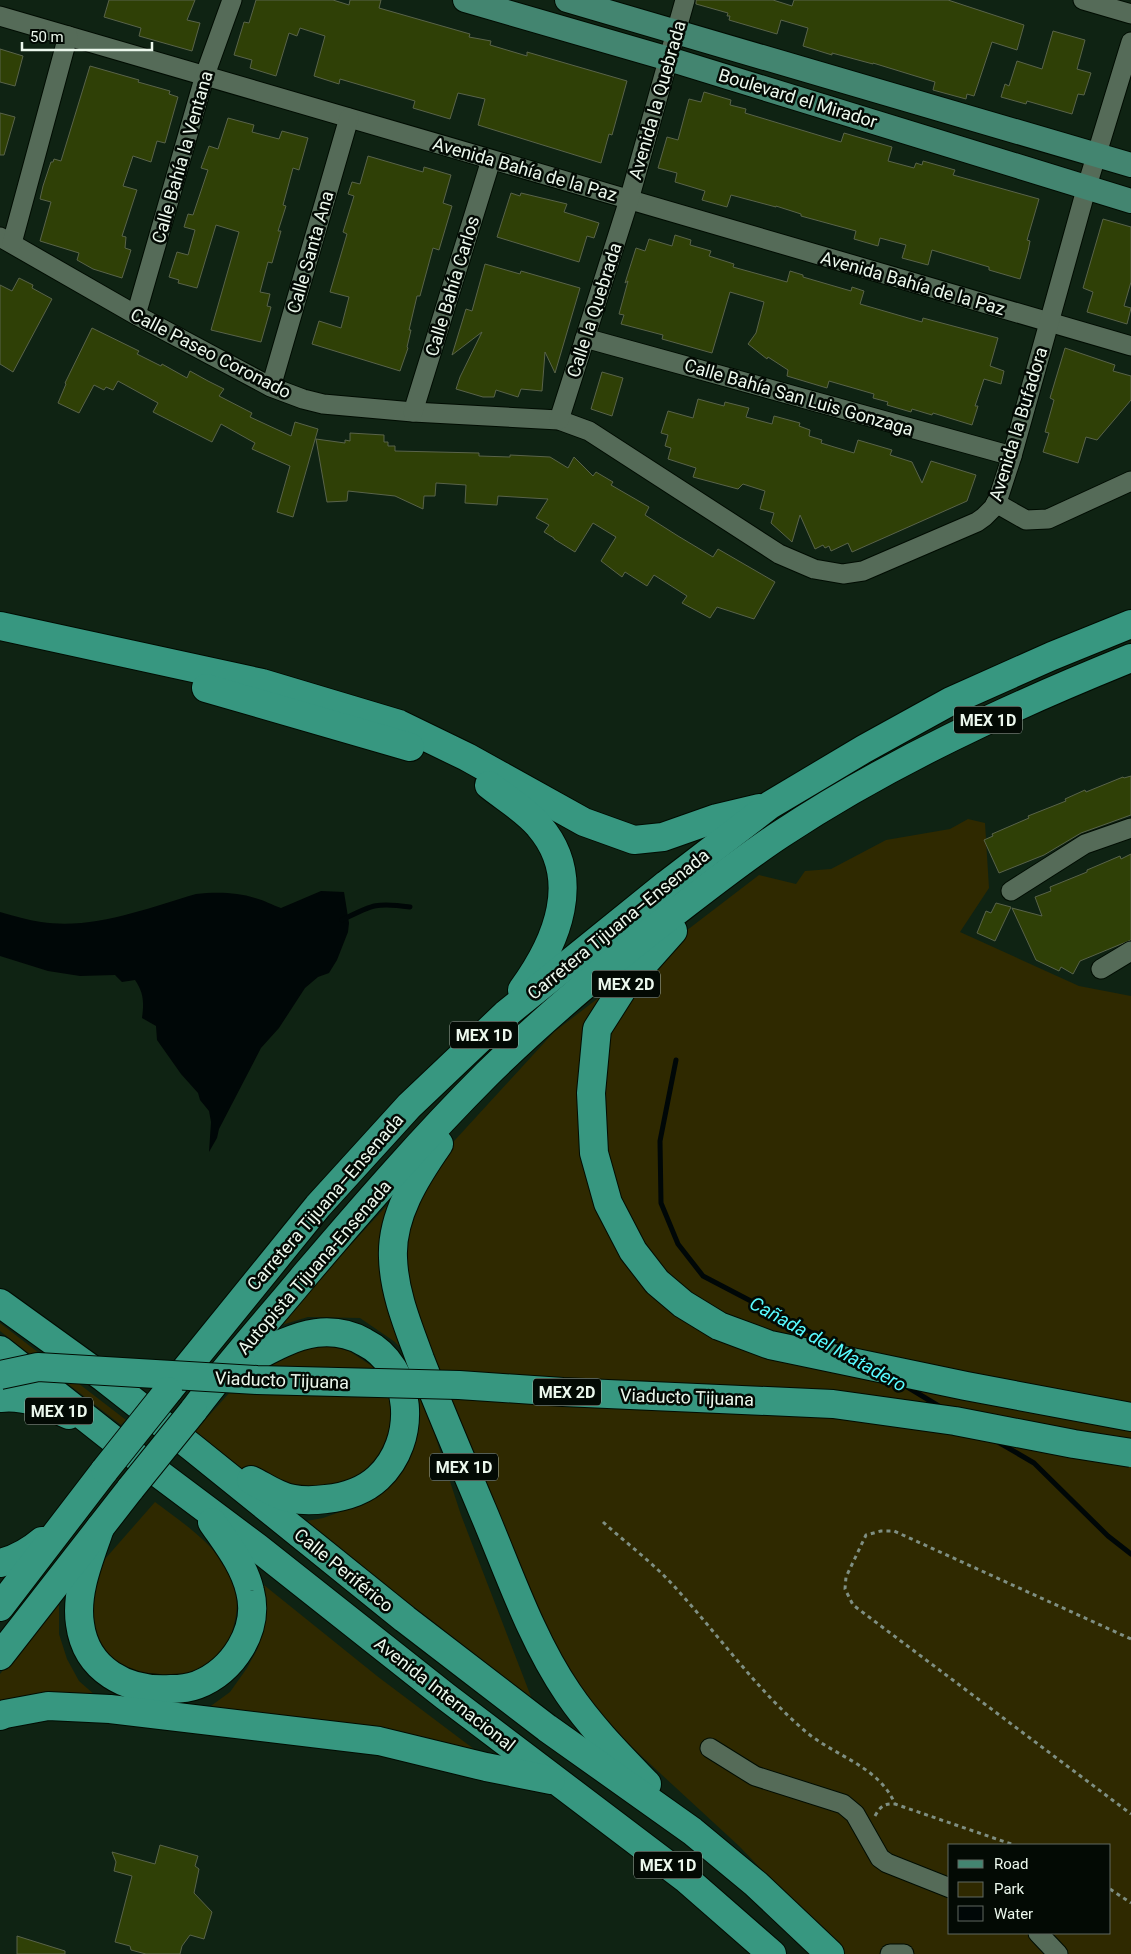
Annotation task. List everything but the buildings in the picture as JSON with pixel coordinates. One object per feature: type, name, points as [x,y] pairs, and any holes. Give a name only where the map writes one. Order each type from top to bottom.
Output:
[{"type":"highway","name":"Carretera Tijuana–Ensenada","points":[[71,1515],[168,1391],[318,1206],[409,1106],[506,1014],[666,884],[770,805],[864,749],[951,701],[1052,656],[1131,624]]},
{"type":"highway","points":[[0,626],[262,683],[399,724],[467,756],[584,822],[634,840],[663,838],[717,818],[770,805]]},
{"type":"highway","points":[[0,641],[182,681],[416,748],[480,779],[522,810],[539,826],[553,846],[561,865],[563,881],[563,899],[548,950],[506,1014]]},
{"type":"highway","name":"Carretera Tijuana–Ensenada","points":[[488,1073],[576,993],[653,929],[780,834],[850,791],[991,718],[1131,658]]},
{"type":"highway","name":"MEX 2D","points":[[749,856],[666,937],[625,985],[597,1029],[591,1093],[594,1154],[608,1203],[633,1251],[657,1282],[683,1304],[719,1326],[770,1345],[966,1386],[1131,1417]]},
{"type":"highway","name":"Autopista Tijuana-Ensenada","points":[[0,1656],[193,1412],[218,1377],[348,1225],[425,1139],[488,1073]]},
{"type":"highway","name":"MEX 1D","points":[[488,1073],[426,1162],[401,1209],[395,1234],[392,1256],[396,1287],[406,1322],[432,1390],[543,1652],[568,1693],[595,1730],[692,1831],[756,1884],[830,1954]]},
{"type":"highway","name":"Calle Periférico","points":[[0,1303],[104,1378],[412,1625],[547,1728],[692,1831]]},
{"type":"highway","points":[[193,1448],[279,1495],[310,1501],[335,1498],[356,1492],[371,1484],[388,1467],[395,1455],[404,1431],[405,1408],[403,1389],[396,1372],[383,1354],[354,1336],[316,1333],[294,1339],[218,1377]]},
{"type":"highway","points":[[0,1350],[114,1440]]},
{"type":"highway","name":"Viaducto Tijuana","points":[[0,1375],[38,1367],[257,1380],[458,1385],[563,1392],[832,1404],[955,1421],[1074,1444],[1131,1452]]},
{"type":"highway","name":"MEX 1D","points":[[0,1398],[15,1396],[48,1405],[114,1440]]},
{"type":"highway","name":"Avenida Internacional","points":[[114,1440],[258,1548],[445,1696],[685,1878],[772,1954]]},
{"type":"highway","points":[[100,1528],[85,1572],[81,1597],[80,1623],[86,1647],[98,1664],[114,1678],[130,1684],[153,1690],[197,1685],[218,1673],[233,1660],[245,1640],[253,1616],[251,1592],[241,1564],[200,1504]]},
{"type":"highway","points":[[0,1607],[71,1515]]},
{"type":"highway","name":"MEX 1D","points":[[0,1563],[28,1553],[71,1515]]},
{"type":"highway","points":[[0,1716],[48,1706],[110,1709],[379,1741],[486,1767],[559,1781]]},
{"type":"main road","name":"Boulevard el Mirador","points":[[465,0],[669,59],[1131,201]]},
{"type":"main road","name":"Boulevard el Mirador","points":[[567,0],[1131,165]]},
{"type":"street","name":"Calle Bahía la Ventana","points":[[136,315],[204,75],[232,0]]},
{"type":"street","name":"Avenida la Quebrada","points":[[630,200],[685,0]]},
{"type":"street","points":[[1083,0],[1131,14]]},
{"type":"street","name":"Avenida Bahía de la Paz","points":[[0,16],[1131,346]]},
{"type":"street","points":[[6,240],[68,36]]},
{"type":"street","name":"Avenida la Bufadora","points":[[559,420],[589,431],[779,554],[814,569],[843,574],[863,571],[977,522],[996,503],[1012,456],[1087,186],[1131,42]]},
{"type":"street","name":"Calle Santa Ana","points":[[271,387],[349,118]]},
{"type":"street","name":"Calle Bahía Carlos","points":[[413,412],[491,160]]},
{"type":"street","name":"Calle la Quebrada","points":[[559,420],[630,200]]},
{"type":"street","name":"Calle Paseo Coronado","points":[[6,240],[136,315],[271,387],[303,399],[324,404],[413,412],[559,420]]},
{"type":"street","name":"Calle Bahía San Luis Gonzaga","points":[[585,338],[1012,456]]},
{"type":"street","points":[[996,503],[1026,520],[1048,519],[1131,481]]},
{"type":"street","points":[[1011,891],[1085,844],[1131,828]]},
{"type":"street","points":[[1101,969],[1131,951]]},
{"type":"street","points":[[710,1748],[755,1776],[844,1804],[855,1814],[880,1858],[948,1887]]},
{"type":"street","points":[[1039,1934],[1058,1954]]},
{"type":"street","points":[[890,1954],[904,1954]]},
{"type":"path","points":[[603,1522],[672,1584],[720,1638],[744,1669],[806,1732],[875,1777],[887,1788],[895,1804]]},
{"type":"path","points":[[1131,1639],[894,1531],[881,1531],[866,1535],[846,1576],[845,1589],[853,1605],[1131,1814]]},
{"type":"path","points":[[866,1835],[879,1808],[886,1803],[895,1804],[1011,1844]]},
{"type":"path","points":[[1111,1890],[1131,1903]]},
{"type":"green space","points":[[968,819],[985,823],[989,888],[960,932],[1079,986],[1131,996],[1131,1954],[843,1954],[739,1846],[610,1727],[567,1673],[402,1292],[411,1188],[554,1032],[759,875],[796,884],[805,871],[831,869],[886,840],[950,829]]},
{"type":"green space","points":[[391,1201],[398,1322],[461,1515],[535,1707],[301,1522],[323,1518],[351,1508],[368,1499],[412,1448],[420,1405],[415,1377],[407,1355],[395,1342],[360,1318],[308,1317],[275,1327]]},
{"type":"green space","points":[[0,1323],[126,1420],[121,1425],[0,1331]]},
{"type":"green space","points":[[322,1344],[349,1351],[378,1370],[389,1388],[393,1417],[383,1458],[337,1493],[265,1491],[188,1439],[247,1373],[272,1355]]},
{"type":"green space","points":[[155,1502],[203,1539],[217,1554],[235,1587],[237,1606],[230,1640],[222,1656],[185,1684],[120,1674],[91,1636],[90,1586],[105,1559]]},
{"type":"green space","points":[[249,1573],[377,1676],[503,1771],[282,1742],[0,1711],[0,1674],[59,1599],[59,1634],[67,1659],[79,1681],[96,1696],[204,1711],[230,1692],[258,1648],[262,1629]]},
{"type":"water","points":[[321,891],[344,892],[349,923],[348,932],[337,960],[329,973],[318,977],[305,988],[279,1028],[261,1048],[209,1152],[211,1122],[209,1111],[200,1100],[198,1093],[181,1074],[157,1040],[156,1026],[142,1018],[143,998],[135,980],[122,982],[115,975],[80,976],[48,971],[0,956],[0,912],[41,922],[81,923],[120,916],[196,894],[241,895],[281,908]]},
{"type":"waterway","name":"Cañada del Matadero","points":[[342,920],[374,906],[410,907]]},
{"type":"waterway","name":"Cañada del Matadero","points":[[676,1060],[660,1141],[661,1203],[678,1244],[703,1276],[841,1348]]},
{"type":"waterway","name":"Cañada del Matadero","points":[[904,1385],[942,1408]]},
{"type":"waterway","name":"Cañada del Matadero","points":[[998,1442],[1034,1463],[1108,1536],[1131,1554]]}]
